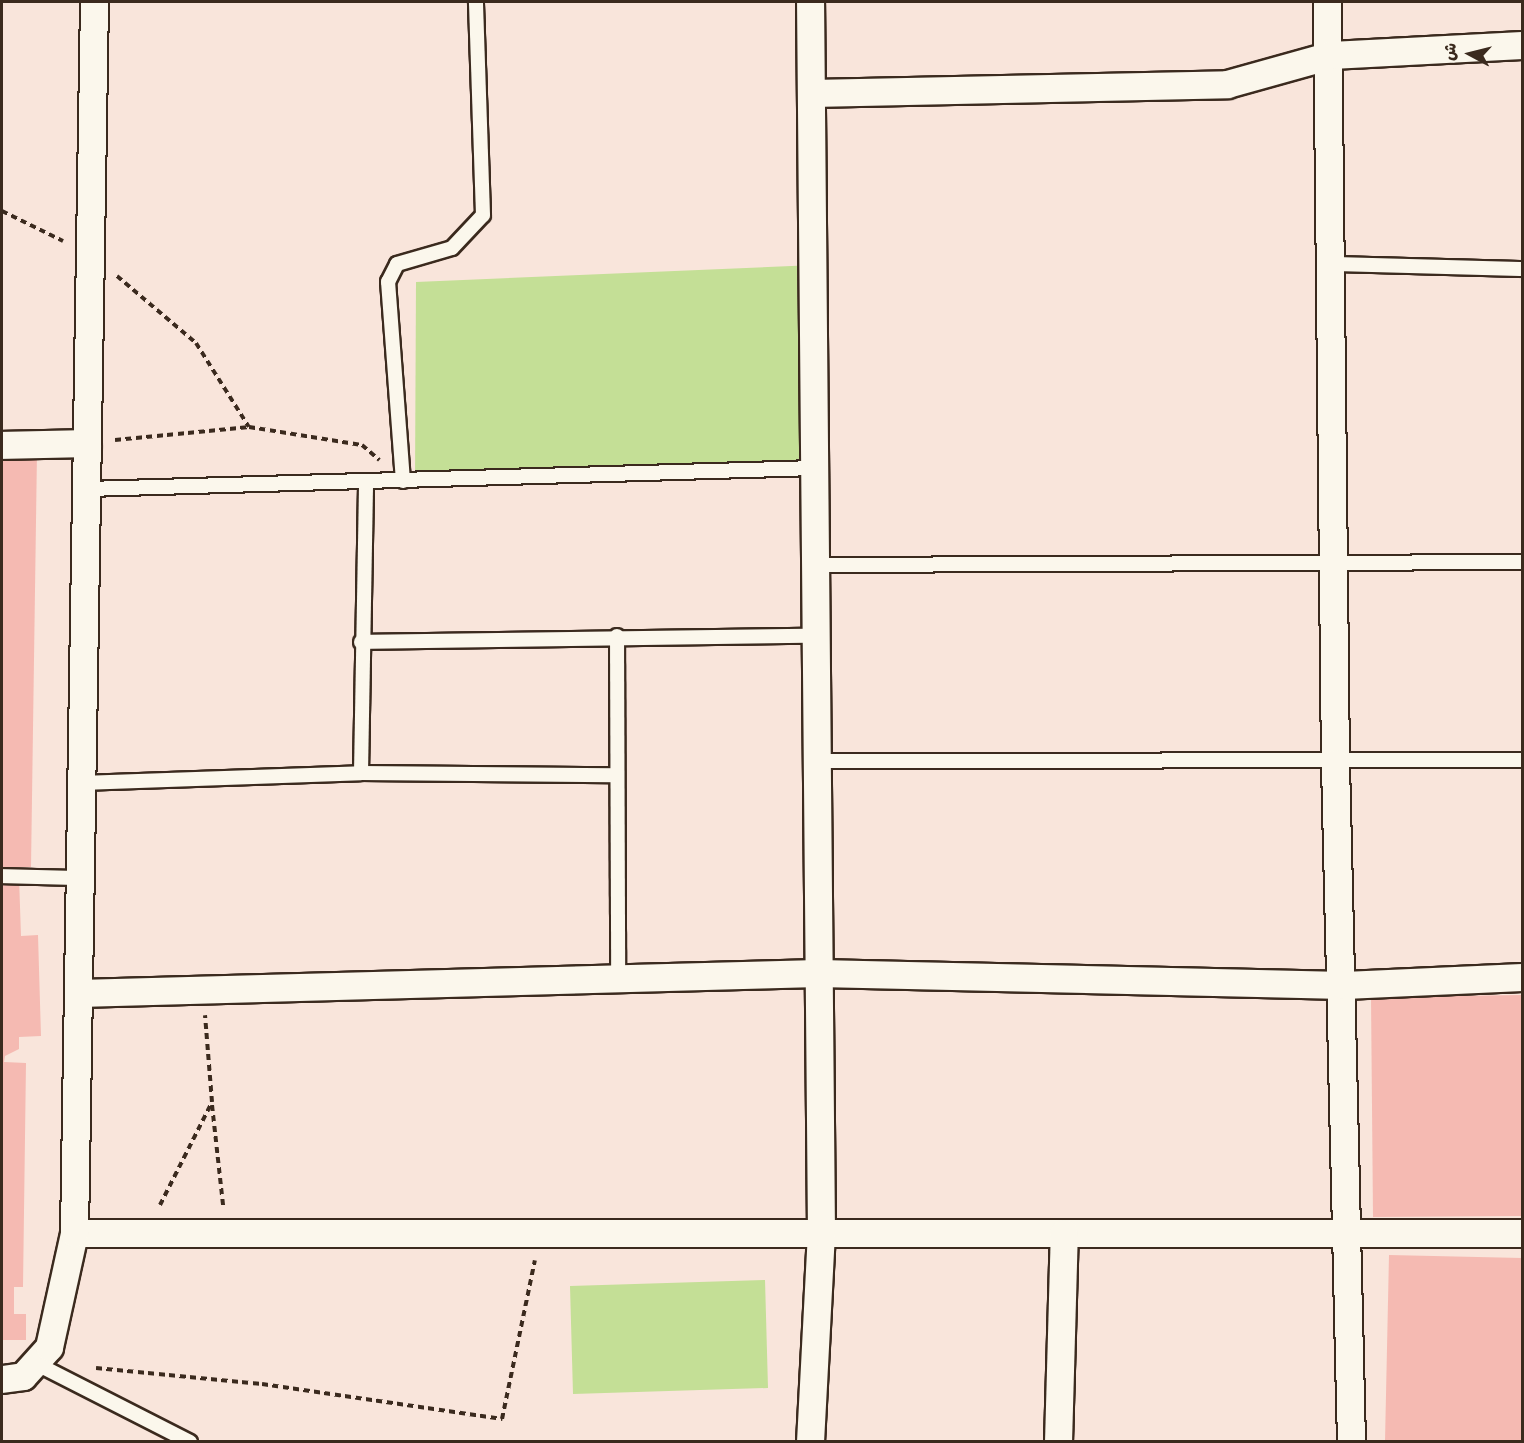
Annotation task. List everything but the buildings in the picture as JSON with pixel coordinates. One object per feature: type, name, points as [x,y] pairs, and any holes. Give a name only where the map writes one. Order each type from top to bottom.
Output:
[{"type":"street","points":[[2,1378],[23,1376],[49,1347],[74,1233],[94,2]]},
{"type":"street","points":[[810,2],[818,468],[814,761],[821,1233],[810,1442]]},
{"type":"street","points":[[1328,2],[1331,55],[1333,264],[1332,562],[1335,762],[1344,984],[1351,1442]]},
{"type":"street","points":[[813,93],[1227,84],[1331,55],[1522,45]]},
{"type":"street","points":[[2,445],[87,443]]},
{"type":"street","points":[[78,993],[618,975],[818,973],[1344,984],[1522,978]]},
{"type":"street","points":[[74,1233],[1522,1233]]},
{"type":"street","points":[[1058,1442],[1064,1233]]},
{"type":"lane","points":[[403,481],[388,282],[397,264],[452,248],[483,215],[476,2]]},
{"type":"lane","points":[[1333,264],[1522,269]]},
{"type":"lane","points":[[87,489],[818,468]]},
{"type":"lane","points":[[362,773],[361,642],[366,482]]},
{"type":"lane","points":[[817,565],[1522,562]]},
{"type":"lane","points":[[361,642],[616,636],[817,636]]},
{"type":"lane","points":[[616,636],[615,775],[618,975]]},
{"type":"lane","points":[[814,761],[1522,760]]},
{"type":"lane","points":[[81,783],[362,773],[615,775]]},
{"type":"lane","points":[[2,876],[79,878]]},
{"type":"lane","points":[[35,1363],[190,1442]]},
{"type":"path","points":[[2,212],[90,254],[196,343],[249,427]]},
{"type":"path","points":[[87,443],[249,427],[362,445],[403,481]]},
{"type":"path","points":[[203,989],[226,1233]]},
{"type":"path","points":[[147,1233],[212,1102]]},
{"type":"path","points":[[83,1367],[262,1384],[502,1419],[541,1233]]},
{"type":"green space","points":[[815,265],[818,468],[415,481],[416,282]]},
{"type":"green space","points":[[765,1280],[768,1388],[573,1394],[570,1286]]}]
